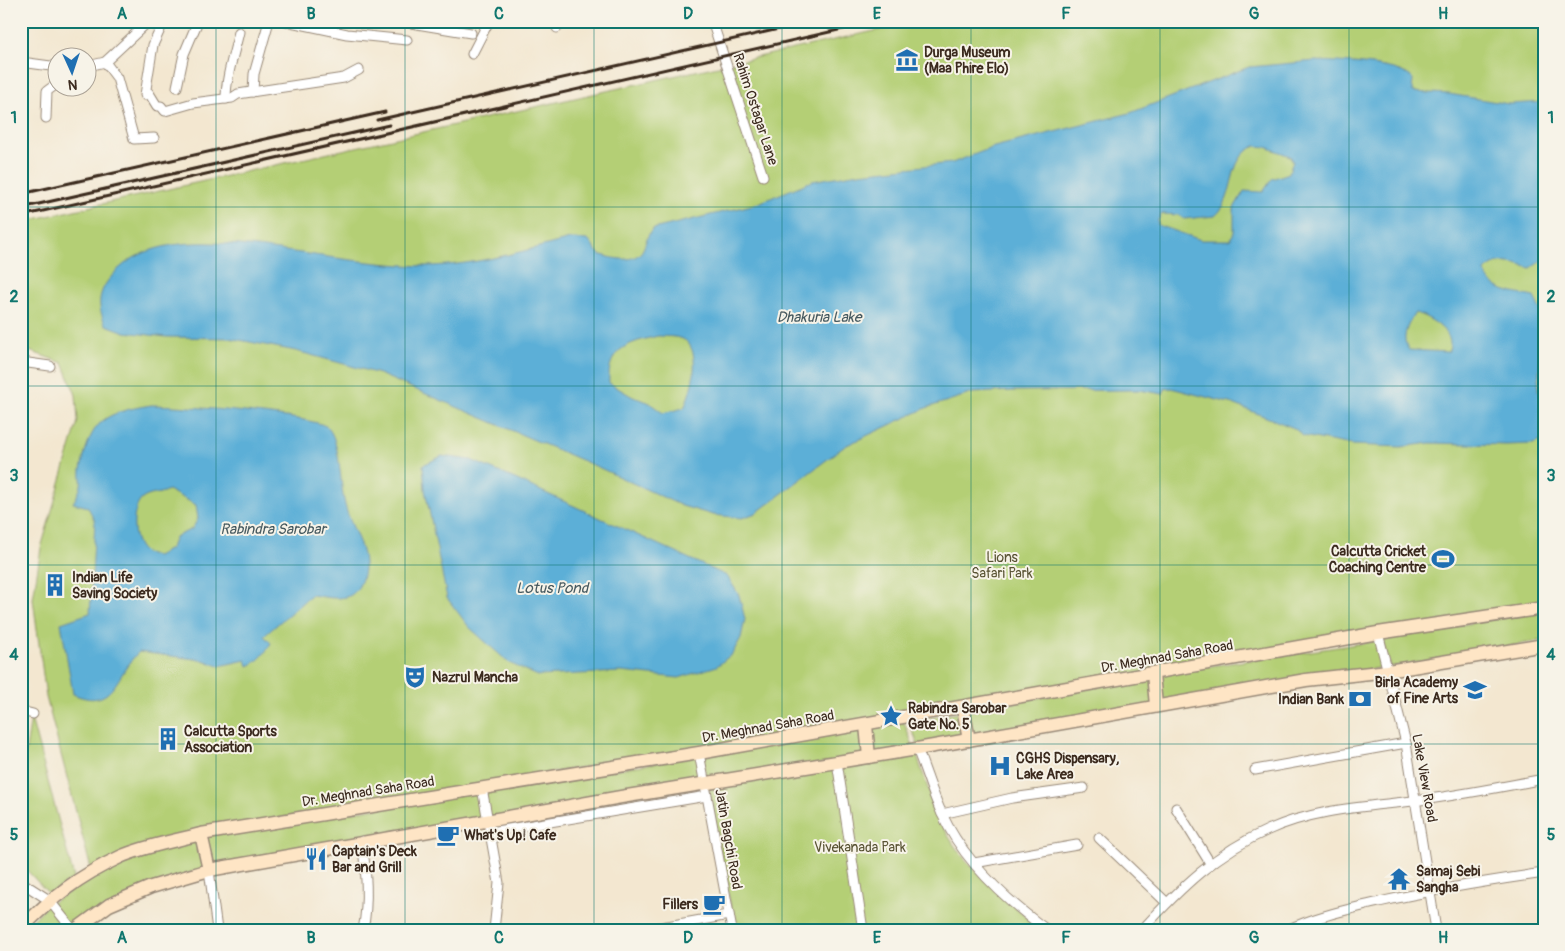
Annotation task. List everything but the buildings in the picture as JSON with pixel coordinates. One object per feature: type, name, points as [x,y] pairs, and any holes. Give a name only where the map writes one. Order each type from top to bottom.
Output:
[{"type":"street","points":[[98,64],[105,62],[149,21]]},
{"type":"street","points":[[164,21],[153,45],[147,94],[157,106],[161,106],[165,111],[193,103],[226,99],[252,92],[344,78],[359,70]]},
{"type":"street","points":[[177,87],[184,54],[198,21]]},
{"type":"street","points":[[252,92],[254,74],[269,21]]},
{"type":"street","points":[[286,21],[347,34],[407,40]]},
{"type":"street","points":[[399,21],[445,25],[471,33]]},
{"type":"street","points":[[472,54],[489,21]]},
{"type":"street","name":"Rahim Ostagar Lane","points":[[712,21],[763,176]]},
{"type":"street","points":[[226,99],[226,80],[230,73],[239,32]]},
{"type":"street","points":[[21,62],[48,66]]},
{"type":"street","points":[[105,62],[117,78],[134,140],[154,138]]},
{"type":"street","points":[[46,118],[48,89]]},
{"type":"street","points":[[21,362],[50,366]]},
{"type":"street","name":"Dr. Meghnad Saha Road","points":[[21,929],[48,900],[77,880],[121,856],[201,834],[866,725],[1378,634],[1544,608]]},
{"type":"street","name":"Lake View Road","points":[[1378,634],[1406,743],[1436,930]]},
{"type":"street","points":[[21,882],[48,900],[74,930],[109,905],[151,887],[209,870],[362,841],[489,826],[706,790],[837,762],[969,740],[1156,705],[1306,680],[1388,670],[1544,645]]},
{"type":"street","points":[[1153,674],[1156,705]]},
{"type":"street","points":[[963,708],[969,740]]},
{"type":"street","points":[[21,711],[34,714]]},
{"type":"street","points":[[866,725],[869,757]]},
{"type":"street","points":[[1254,770],[1406,743]]},
{"type":"street","points":[[917,749],[942,814],[957,841],[974,863],[997,886],[1047,930]]},
{"type":"street","name":"Jatin Bagchi Road","points":[[699,753],[732,930]]},
{"type":"street","points":[[837,762],[862,930]]},
{"type":"street","points":[[1142,930],[1167,903],[1210,863],[1234,847],[1269,829],[1304,817],[1342,809],[1415,801],[1544,779]]},
{"type":"street","points":[[482,788],[499,883],[494,929],[510,930]]},
{"type":"street","points":[[942,814],[1012,798],[1084,788]]},
{"type":"street","points":[[1176,808],[1210,863]]},
{"type":"street","points":[[201,834],[209,870],[217,930]]},
{"type":"street","points":[[1099,838],[1167,903]]},
{"type":"street","points":[[362,841],[367,883],[366,914],[363,930]]},
{"type":"street","points":[[974,863],[1077,844]]},
{"type":"street","points":[[1287,930],[1308,920],[1430,890],[1544,872]]},
{"type":"street","points":[[626,930],[662,927],[729,915]]},
{"type":"green space","name":"Lions Safari Park","points":[[919,21],[1544,21],[1544,606],[203,831],[92,873],[46,697],[33,599],[41,548],[78,421],[76,395],[63,363],[21,348],[21,325],[27,287],[21,254],[21,222]]},
{"type":"green space","points":[[1544,610],[1544,640],[1390,667],[1382,639]]},
{"type":"green space","points":[[1377,641],[1385,667],[919,747],[909,722],[1204,667]]},
{"type":"green space","points":[[31,718],[74,878],[49,894],[21,864],[21,780]]},
{"type":"green space","points":[[904,722],[914,748],[707,783],[702,756]]},
{"type":"green space","name":"Vivekanada Park","points":[[916,753],[937,812],[954,845],[972,867],[1042,930],[735,930],[709,789]]},
{"type":"green space","points":[[698,756],[702,782],[211,868],[204,836]]},
{"type":"green space","points":[[199,838],[205,868],[179,876],[71,930],[24,930],[46,906],[124,859]]},
{"type":"water","name":"Dhakuria Lake","points":[[1315,61],[1367,64],[1406,74],[1413,79],[1412,92],[1449,94],[1509,104],[1544,102],[1544,259],[1531,268],[1501,263],[1495,264],[1485,271],[1492,283],[1498,287],[1512,293],[1534,297],[1543,315],[1538,390],[1544,397],[1544,440],[1533,444],[1506,445],[1430,443],[1401,447],[1352,445],[1303,436],[1294,428],[1233,404],[1171,388],[1165,389],[1163,394],[1139,390],[973,393],[926,408],[845,446],[756,513],[742,518],[713,515],[682,506],[600,468],[379,374],[296,351],[229,338],[166,337],[125,332],[106,325],[101,312],[101,294],[111,277],[129,261],[151,250],[175,245],[200,243],[253,246],[363,261],[425,266],[480,261],[570,239],[588,240],[599,254],[611,258],[631,258],[641,253],[648,235],[653,229],[756,204],[812,181],[859,173],[952,163],[994,147],[1130,113],[1249,67]],"holes":[[[1256,146],[1266,147],[1290,156],[1293,161],[1289,173],[1272,179],[1263,192],[1244,191],[1234,208],[1234,232],[1230,240],[1201,240],[1158,225],[1158,220],[1162,214],[1178,215],[1184,219],[1215,216],[1227,199],[1235,168],[1240,159],[1246,151]],[[1415,313],[1435,322],[1449,339],[1448,352],[1409,350],[1405,341],[1408,326]],[[658,336],[678,338],[688,343],[694,357],[694,375],[684,408],[663,413],[648,402],[633,397],[609,383],[609,371],[616,355],[622,349],[637,341]]]},
{"type":"water","name":"Rabindra Sarobar","points":[[165,405],[215,409],[298,419],[327,427],[335,441],[347,511],[363,553],[363,575],[359,586],[350,596],[328,598],[311,595],[264,636],[271,643],[259,659],[248,666],[246,660],[219,666],[203,660],[139,652],[113,688],[98,698],[87,698],[73,694],[61,623],[90,613],[95,521],[88,507],[73,503],[81,483],[81,469],[89,439],[95,429],[110,416],[135,408]],"holes":[[[168,490],[196,505],[198,519],[192,529],[175,537],[171,548],[157,557],[146,553],[139,546],[136,540],[134,517],[138,504],[142,499]]]},
{"type":"water","name":"Lotus Pond","points":[[442,456],[471,460],[727,576],[739,595],[745,619],[741,638],[732,654],[717,666],[679,678],[621,672],[538,676],[509,663],[469,627],[447,598],[425,490],[423,465]]},
{"type":"railway","points":[[377,120],[814,21]]},
{"type":"railway","points":[[21,216],[878,21]]},
{"type":"railway","points":[[21,194],[385,112]]},
{"type":"railway","points":[[21,208],[389,125]]},
{"type":"place","name":"Durga Museum (Maa Phire Elo)","points":[[907,60]]},
{"type":"place","name":"Calcutta Cricket Coaching Centre","points":[[1443,559]]},
{"type":"place","name":"Indian Life Saving Society","points":[[55,585]]},
{"type":"place","name":"Nazrul Mancha","points":[[415,677]]},
{"type":"place","name":"Birla Academy of Fine Arts","points":[[1475,690]]},
{"type":"place","name":"Indian Bank","points":[[1360,699]]},
{"type":"place","name":"Rabindra Sarobar Gate No. 5","points":[[891,716]]},
{"type":"place","name":"Calcutta Sports Association","points":[[168,739]]},
{"type":"place","name":"CGHS Dispensary, Lake Area","points":[[1000,766]]},
{"type":"place","name":"What's Up! Cafe","points":[[448,835]]},
{"type":"place","name":"Captain's Deck Bar and Grill","points":[[316,859]]},
{"type":"place","name":"Samaj Sebi Sangha","points":[[1399,879]]},
{"type":"place","name":"Fillers","points":[[714,904]]}]
